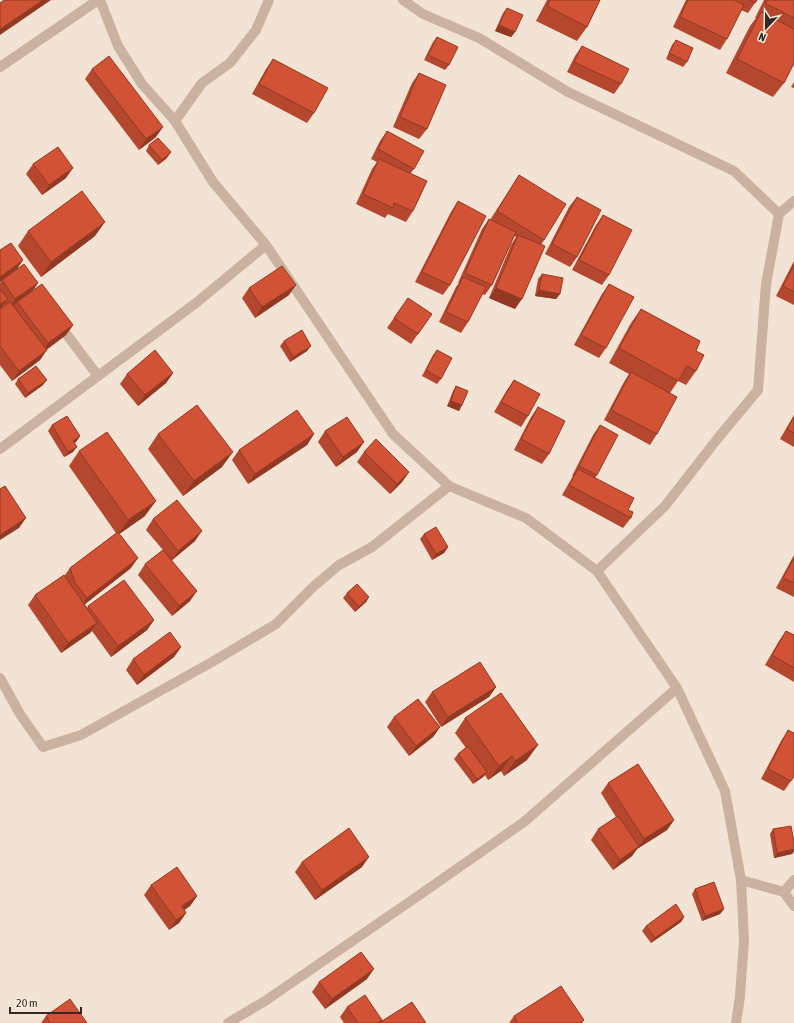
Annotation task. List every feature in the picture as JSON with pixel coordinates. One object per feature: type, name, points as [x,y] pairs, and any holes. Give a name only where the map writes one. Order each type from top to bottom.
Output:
[{"type":"street","points":[[0,67],[99,0],[118,46],[142,84],[175,121],[214,182],[266,245],[393,434],[449,486],[526,518],[597,571],[677,688],[726,792],[741,880],[744,940],[740,996],[736,1023]]},
{"type":"street","points":[[175,121],[202,83],[230,63],[256,30],[269,0]]},
{"type":"street","points":[[403,0],[423,14],[479,38],[568,92],[734,171],[779,214]]},
{"type":"street","points":[[597,571],[665,506],[758,390],[766,284],[779,214],[794,201]]},
{"type":"street","points":[[0,449],[196,303],[266,245]]},
{"type":"street","points":[[51,313],[98,376]]},
{"type":"street","points":[[0,678],[20,714],[44,747],[81,735],[205,666],[276,624],[339,565],[372,547],[449,486]]},
{"type":"street","points":[[228,1023],[278,992],[524,822],[677,688]]},
{"type":"street","points":[[741,880],[784,892],[794,906]]},
{"type":"street","points":[[784,892],[794,880]]},
{"type":"building","points":[[4,0],[43,0],[0,29],[0,3]]},
{"type":"building","points":[[550,0],[600,0],[587,27],[547,6]]},
{"type":"building","points":[[688,0],[734,0],[744,5],[727,39],[680,17]]},
{"type":"building","points":[[749,0],[757,0],[755,3]]},
{"type":"building","points":[[767,0],[794,0],[794,18],[765,3]]},
{"type":"building","points":[[507,8],[523,15],[515,32],[499,25]]},
{"type":"building","points":[[761,12],[794,29],[794,63],[784,83],[737,59]]},
{"type":"building","points":[[437,37],[458,47],[449,65],[428,55]]},
{"type":"building","points":[[676,40],[693,48],[687,62],[669,53]]},
{"type":"building","points":[[582,46],[629,69],[621,84],[574,62]]},
{"type":"building","points":[[109,56],[163,127],[146,139],[92,69]]},
{"type":"building","points":[[273,59],[328,88],[314,113],[259,84]]},
{"type":"building","points":[[419,73],[446,85],[427,129],[400,117]]},
{"type":"building","points":[[387,131],[424,151],[414,169],[378,149]]},
{"type":"building","points":[[158,138],[171,152],[162,160],[149,145]]},
{"type":"building","points":[[58,147],[73,168],[49,185],[33,164]]},
{"type":"building","points":[[379,159],[427,181],[413,211],[394,203],[393,208],[363,194]]},
{"type":"building","points":[[519,175],[566,204],[544,240],[497,211]]},
{"type":"building","points":[[82,191],[105,222],[51,262],[28,231]]},
{"type":"building","points":[[577,197],[601,210],[577,257],[552,244]]},
{"type":"building","points":[[458,201],[486,216],[450,285],[422,272]]},
{"type":"building","points":[[603,215],[632,230],[609,275],[579,260]]},
{"type":"building","points":[[489,219],[516,232],[492,285],[465,273]]},
{"type":"building","points":[[518,235],[545,246],[522,299],[496,288]]},
{"type":"building","points":[[11,243],[23,260],[0,277],[0,250]]},
{"type":"building","points":[[24,264],[38,283],[15,299],[2,280]]},
{"type":"building","points":[[794,265],[794,292],[783,286]]},
{"type":"building","points":[[282,266],[296,285],[262,307],[249,288]]},
{"type":"building","points":[[542,274],[563,278],[560,294],[539,290]]},
{"type":"building","points":[[463,277],[486,287],[468,322],[446,312]]},
{"type":"building","points":[[42,284],[73,325],[48,343],[17,302]]},
{"type":"building","points":[[609,284],[634,297],[606,348],[581,335]]},
{"type":"building","points":[[0,289],[8,299],[0,305]]},
{"type":"building","points":[[408,298],[432,314],[418,334],[394,318]]},
{"type":"building","points":[[10,302],[47,350],[19,371],[0,346],[0,309]]},
{"type":"building","points":[[641,309],[700,341],[696,351],[704,355],[696,371],[687,366],[678,381],[619,348]]},
{"type":"building","points":[[302,330],[311,346],[293,357],[284,341]]},
{"type":"building","points":[[155,350],[173,373],[145,395],[127,374]]},
{"type":"building","points":[[437,350],[452,358],[441,379],[426,370]]},
{"type":"building","points":[[36,366],[47,380],[28,393],[18,379]]},
{"type":"building","points":[[631,372],[677,397],[657,434],[611,410]]},
{"type":"building","points":[[514,380],[540,394],[528,416],[501,402]]},
{"type":"building","points":[[456,386],[468,391],[462,405],[451,401]]},
{"type":"building","points":[[197,405],[233,452],[194,481],[158,434]]},
{"type":"building","points":[[538,407],[565,421],[549,454],[521,439]]},
{"type":"building","points":[[297,410],[314,434],[255,474],[239,450]]},
{"type":"building","points":[[67,416],[80,436],[73,441],[77,447],[68,452],[52,425]]},
{"type":"building","points":[[347,417],[364,442],[343,457],[325,431]]},
{"type":"building","points":[[794,417],[794,433],[787,429]]},
{"type":"building","points":[[600,425],[618,435],[597,475],[579,466]]},
{"type":"building","points":[[107,432],[156,501],[128,520],[79,451]]},
{"type":"building","points":[[376,439],[409,472],[397,484],[364,452]]},
{"type":"building","points":[[578,469],[634,498],[628,510],[633,512],[631,518],[569,485]]},
{"type":"building","points":[[5,486],[26,518],[0,535],[0,489]]},
{"type":"building","points":[[177,500],[202,531],[178,551],[153,519]]},
{"type":"building","points":[[436,527],[448,547],[436,554],[424,534]]},
{"type":"building","points":[[118,532],[138,558],[87,598],[75,583],[70,568]]},
{"type":"building","points":[[163,550],[197,591],[179,606],[145,564]]},
{"type":"building","points":[[794,558],[794,583],[783,578]]},
{"type":"building","points":[[64,575],[97,623],[68,643],[35,595]]},
{"type":"building","points":[[124,580],[154,620],[118,646],[88,606]]},
{"type":"building","points":[[357,584],[369,597],[359,607],[347,593]]},
{"type":"building","points":[[786,631],[794,635],[794,668],[772,655]]},
{"type":"building","points":[[170,632],[181,647],[144,675],[133,659]]},
{"type":"building","points":[[480,662],[496,687],[448,717],[432,692]]},
{"type":"building","points":[[501,693],[538,745],[515,761],[512,756],[499,766],[465,718]]},
{"type":"building","points":[[418,699],[440,727],[416,746],[394,717]]},
{"type":"building","points":[[788,730],[794,733],[794,776],[791,781],[768,769]]},
{"type":"building","points":[[468,746],[487,772],[477,779],[458,754]]},
{"type":"building","points":[[638,764],[674,820],[644,839],[608,783]]},
{"type":"building","points":[[618,816],[639,846],[620,860],[598,829]]},
{"type":"building","points":[[791,826],[794,849],[777,853],[773,829]]},
{"type":"building","points":[[349,828],[369,857],[322,890],[302,862]]},
{"type":"building","points":[[177,867],[197,896],[182,906],[186,913],[176,920],[151,885]]},
{"type":"building","points":[[714,882],[724,909],[705,916],[695,889]]},
{"type":"building","points":[[676,904],[684,917],[655,938],[646,926]]},
{"type":"building","points":[[361,952],[374,969],[332,999],[319,982]]},
{"type":"building","points":[[561,986],[584,1020],[580,1023],[518,1023],[514,1016]]},
{"type":"building","points":[[365,995],[382,1020],[378,1023],[358,1023],[347,1007]]},
{"type":"building","points":[[70,999],[87,1023],[50,1023],[46,1016]]},
{"type":"building","points":[[412,1002],[426,1023],[379,1023]]}]
